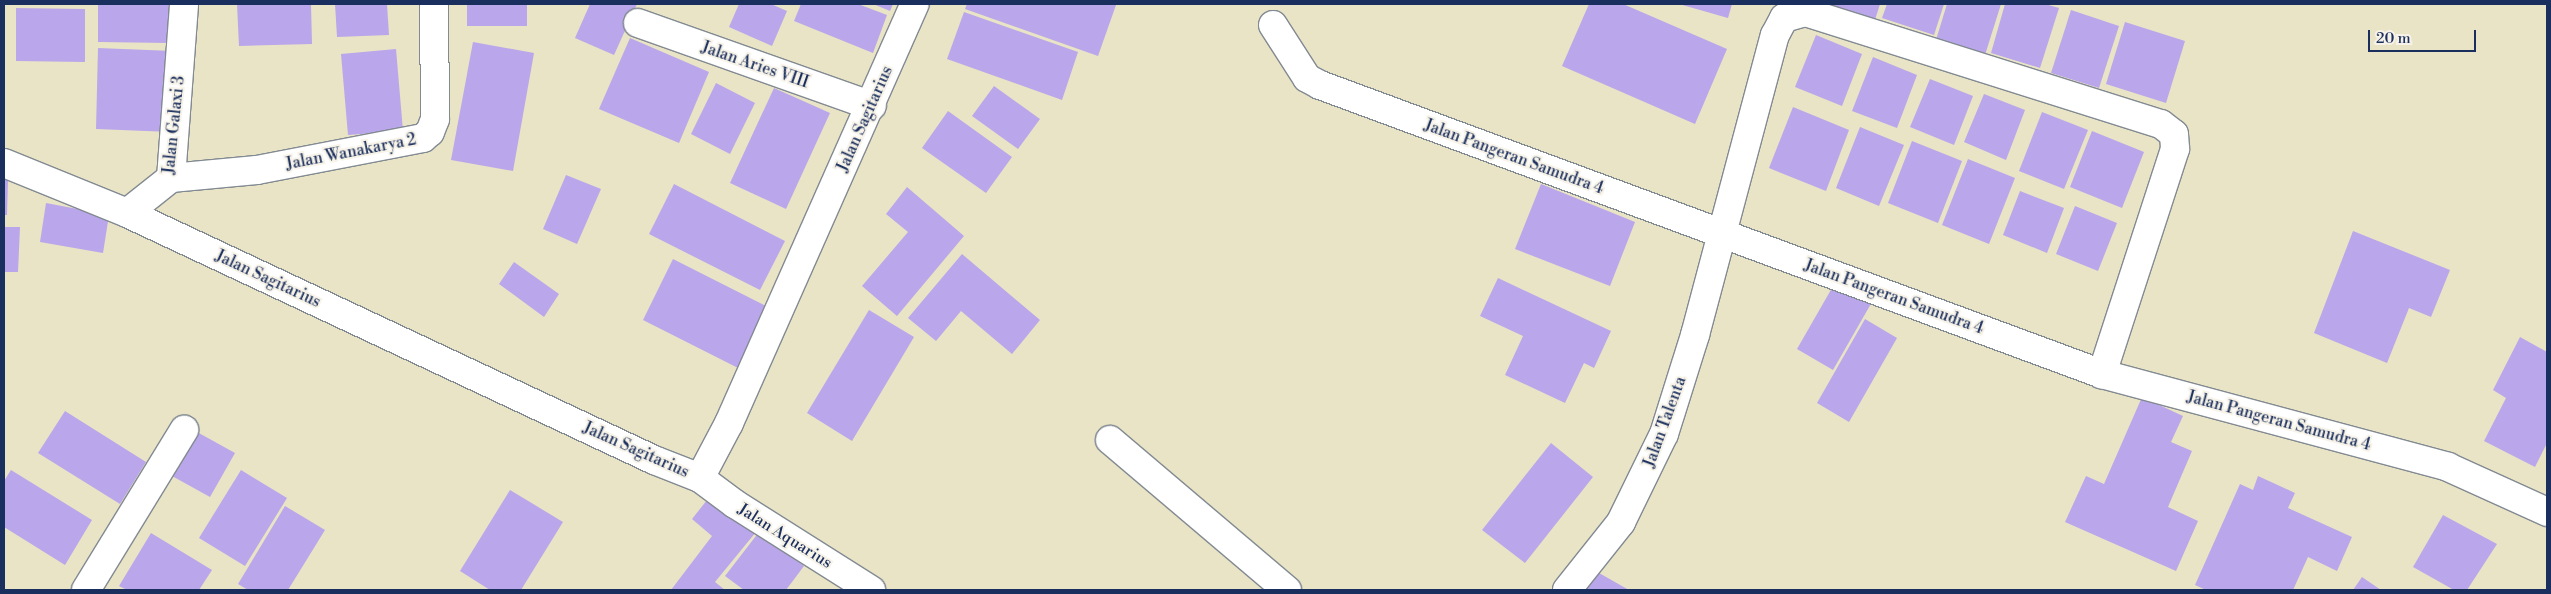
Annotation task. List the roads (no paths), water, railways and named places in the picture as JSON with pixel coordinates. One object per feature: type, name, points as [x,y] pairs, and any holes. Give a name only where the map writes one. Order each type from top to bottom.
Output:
[{"type":"street","name":"Jalan Galaxi 3","points":[[127,213],[172,178],[184,4]]},
{"type":"street","name":"Jalan Wanakarya 2","points":[[172,178],[257,170],[423,138],[430,132],[434,119],[434,4]]},
{"type":"street","name":"Jalan Sagitarius","points":[[127,213],[654,460],[700,478],[716,452],[872,106],[915,4]]},
{"type":"street","name":"Jalan Talenta","points":[[1567,590],[1621,522],[1664,434],[1722,233],[1775,35],[1784,18],[1805,12],[2161,124],[2174,134],[2175,149],[2102,374]]},
{"type":"street","name":"Jalan Aries VIII","points":[[638,24],[872,106]]},
{"type":"street","name":"Jalan Pangeran Samudra 4","points":[[1273,25],[1307,78],[1320,85],[2102,374],[2448,468],[2547,512]]},
{"type":"street","points":[[4,163],[127,213]]},
{"type":"street","points":[[86,590],[184,430]]},
{"type":"street","points":[[1110,440],[1287,590]]},
{"type":"street","name":"Jalan Aquarius","points":[[700,478],[735,504],[871,590]]}]
